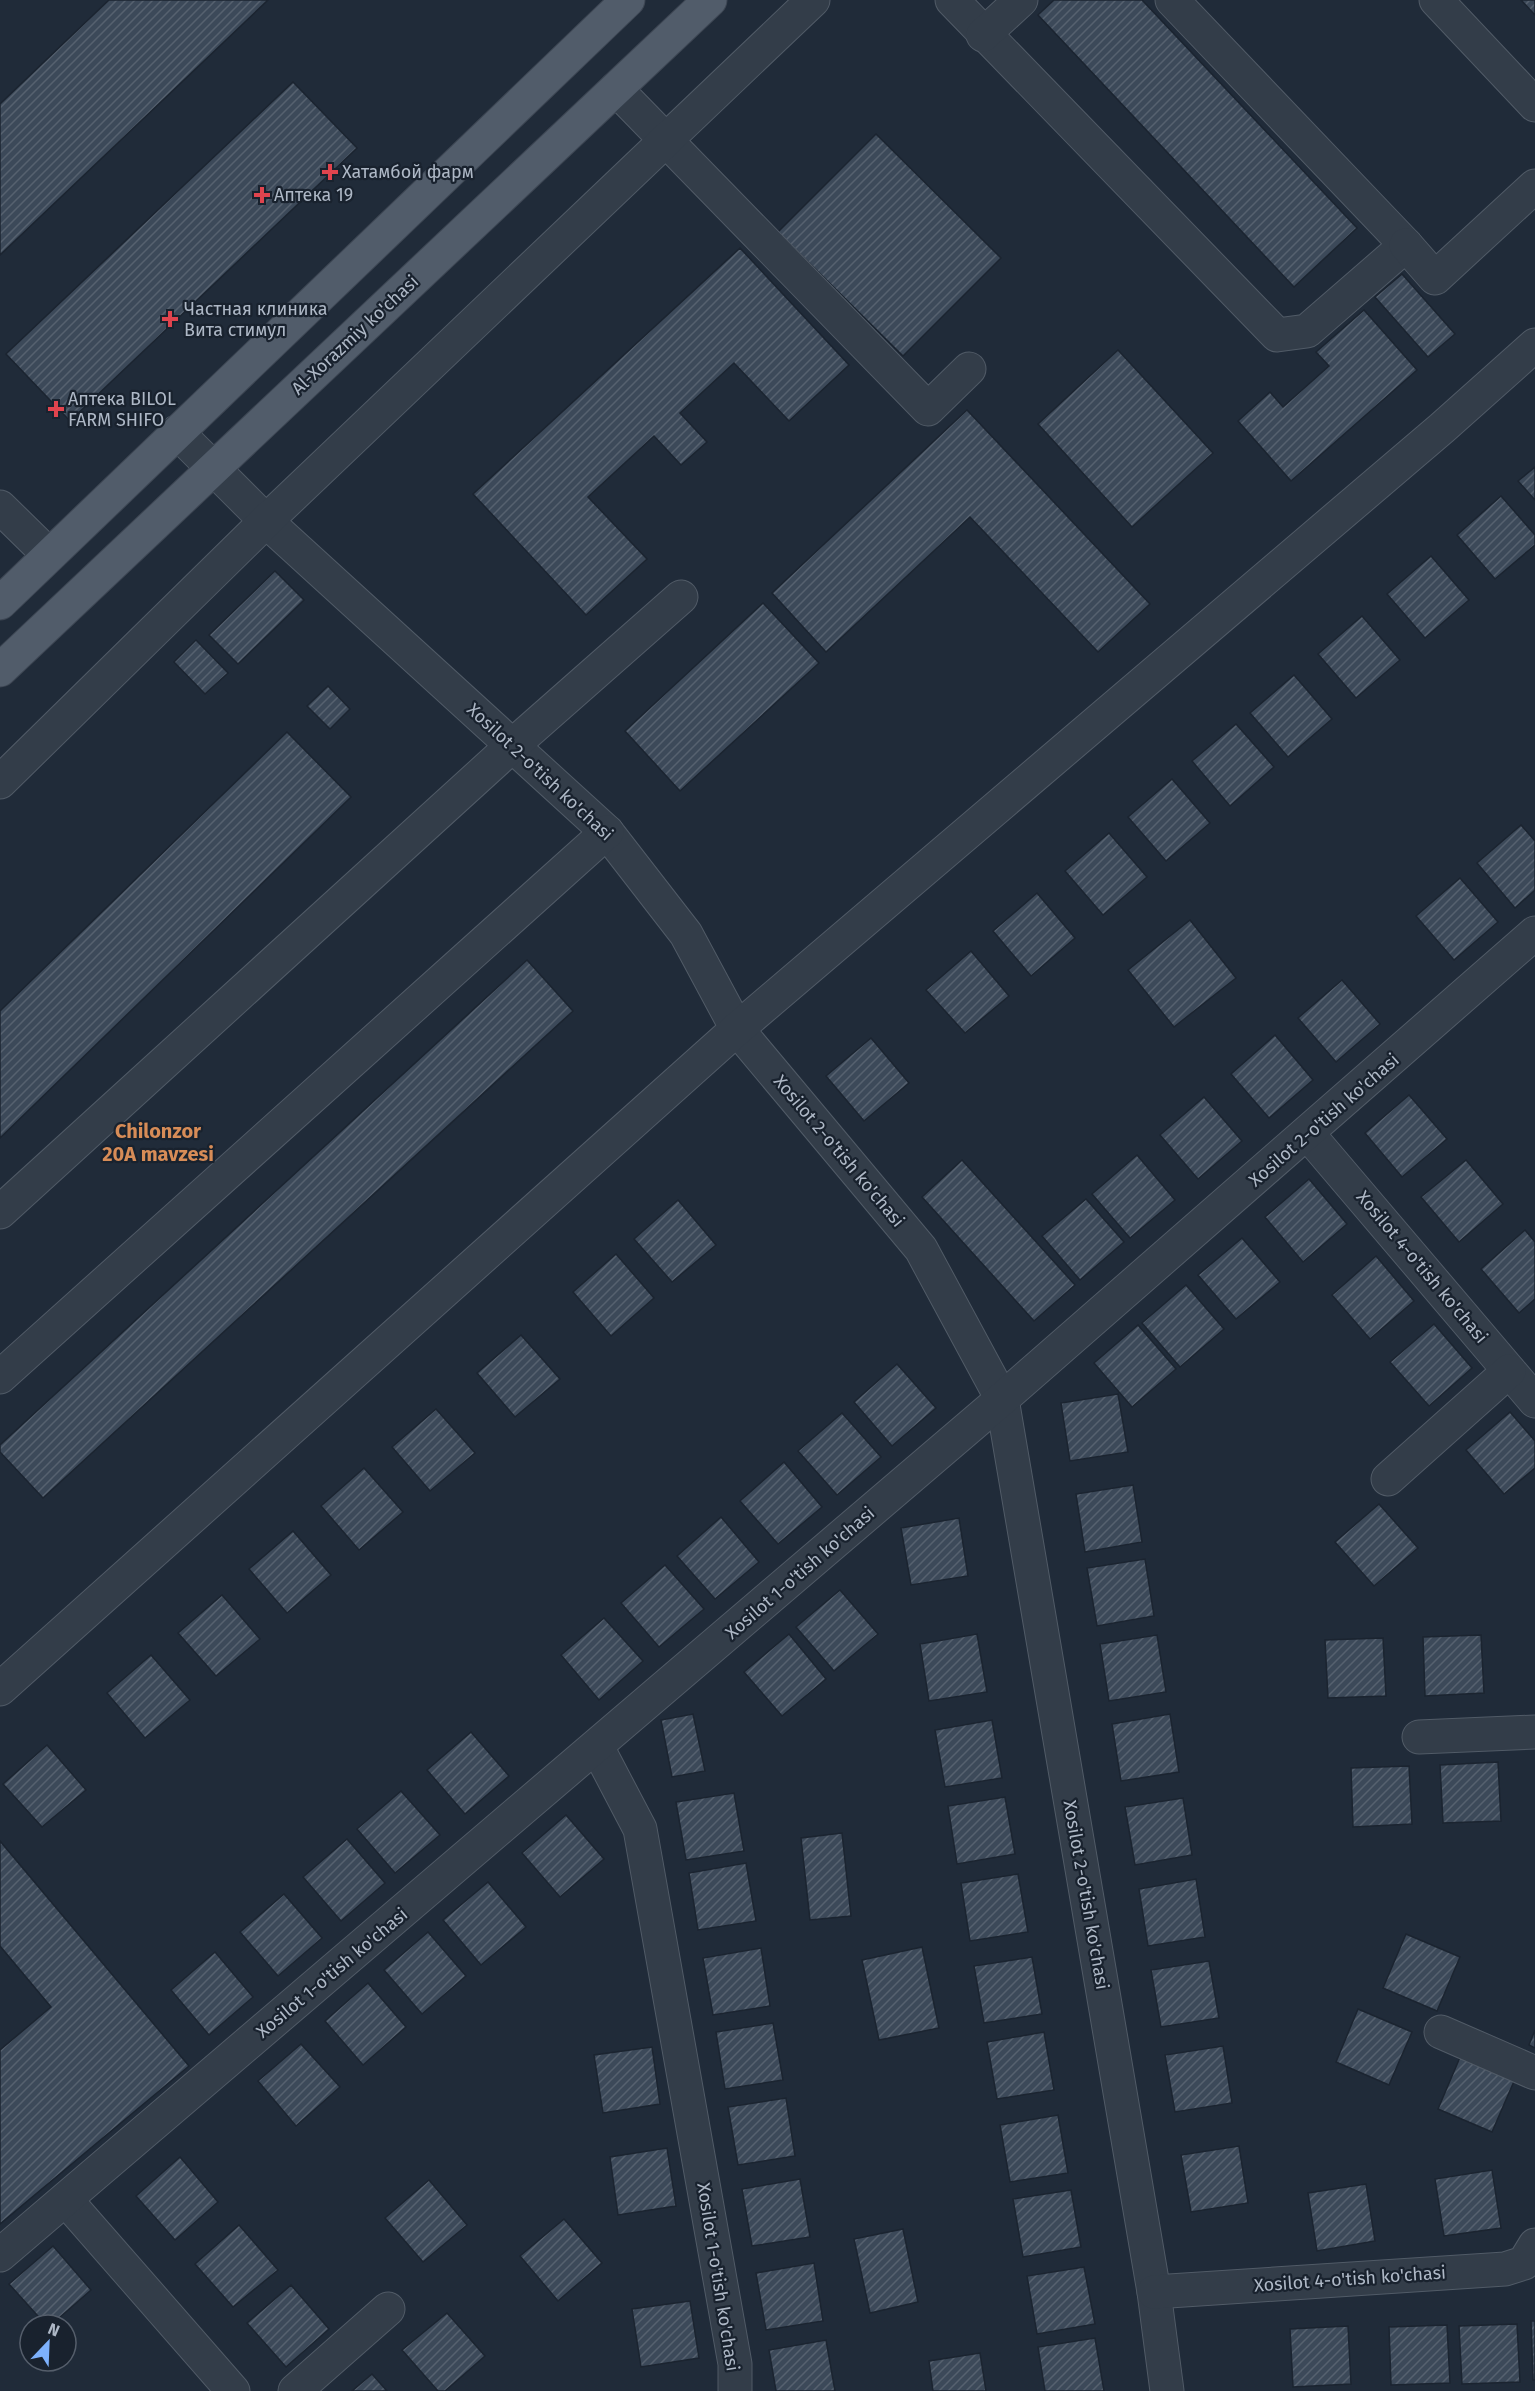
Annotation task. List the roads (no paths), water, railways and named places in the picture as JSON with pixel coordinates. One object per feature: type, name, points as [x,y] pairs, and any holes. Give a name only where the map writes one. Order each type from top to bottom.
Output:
[{"type":"main road","points":[[0,603],[628,0]]},
{"type":"main road","name":"Al-Xorazmiy ko'chasi","points":[[0,670],[616,89],[700,3]]},
{"type":"street","points":[[0,782],[266,521],[813,0]]},
{"type":"street","points":[[952,0],[983,35],[1277,335],[1307,331],[1406,245]]},
{"type":"street","points":[[983,35],[1021,0]]},
{"type":"street","points":[[1172,0],[1436,278],[1535,186]]},
{"type":"street","points":[[1436,0],[1535,105]]},
{"type":"street","points":[[616,89],[928,410],[969,369]]},
{"type":"street","points":[[0,1689],[737,1029],[1442,428],[1535,345]]},
{"type":"street","name":"Xosilot 2-o'tish ko'chasi","points":[[177,432],[266,521],[607,832],[686,934],[737,1029],[921,1249],[1002,1399],[1154,2292],[1167,2391]]},
{"type":"street","points":[[0,507],[50,555]]},
{"type":"street","points":[[0,1212],[513,745],[681,597]]},
{"type":"street","points":[[0,1377],[607,832]]},
{"type":"street","name":"Xosilot 2-o'tish ko'chasi","points":[[1002,1399],[1308,1134],[1535,933]]},
{"type":"street","name":"Xosilot 4-o'tish ko'chasi","points":[[1308,1134],[1535,1401]]},
{"type":"street","points":[[1388,1479],[1509,1371]]},
{"type":"street","name":"Xosilot 1-o'tish ko'chasi","points":[[0,2256],[1002,1399]]},
{"type":"street","points":[[1419,1737],[1535,1732]]},
{"type":"street","name":"Xosilot 1-o'tish ko'chasi","points":[[597,1747],[640,1829],[735,2364],[735,2391]]},
{"type":"street","points":[[1441,2032],[1535,2073]]},
{"type":"street","points":[[66,2200],[233,2391]]},
{"type":"street","name":"Xosilot 4-o'tish ko'chasi","points":[[1154,2292],[1505,2269],[1524,2263],[1535,2245]]},
{"type":"street","points":[[295,2391],[388,2309]]},
{"type":"place","name":"Хатамбой фарм","points":[[330,172]]},
{"type":"place","name":"Аптека 19","points":[[262,195]]},
{"type":"place","name":"Частная клиника Вита стимул","points":[[170,319]]},
{"type":"place","name":"Аптека BILOL FARM SHIFO","points":[[56,409]]},
{"type":"district","name":"Chilonzor 20A mavzesi","points":[[158,1142]]}]
